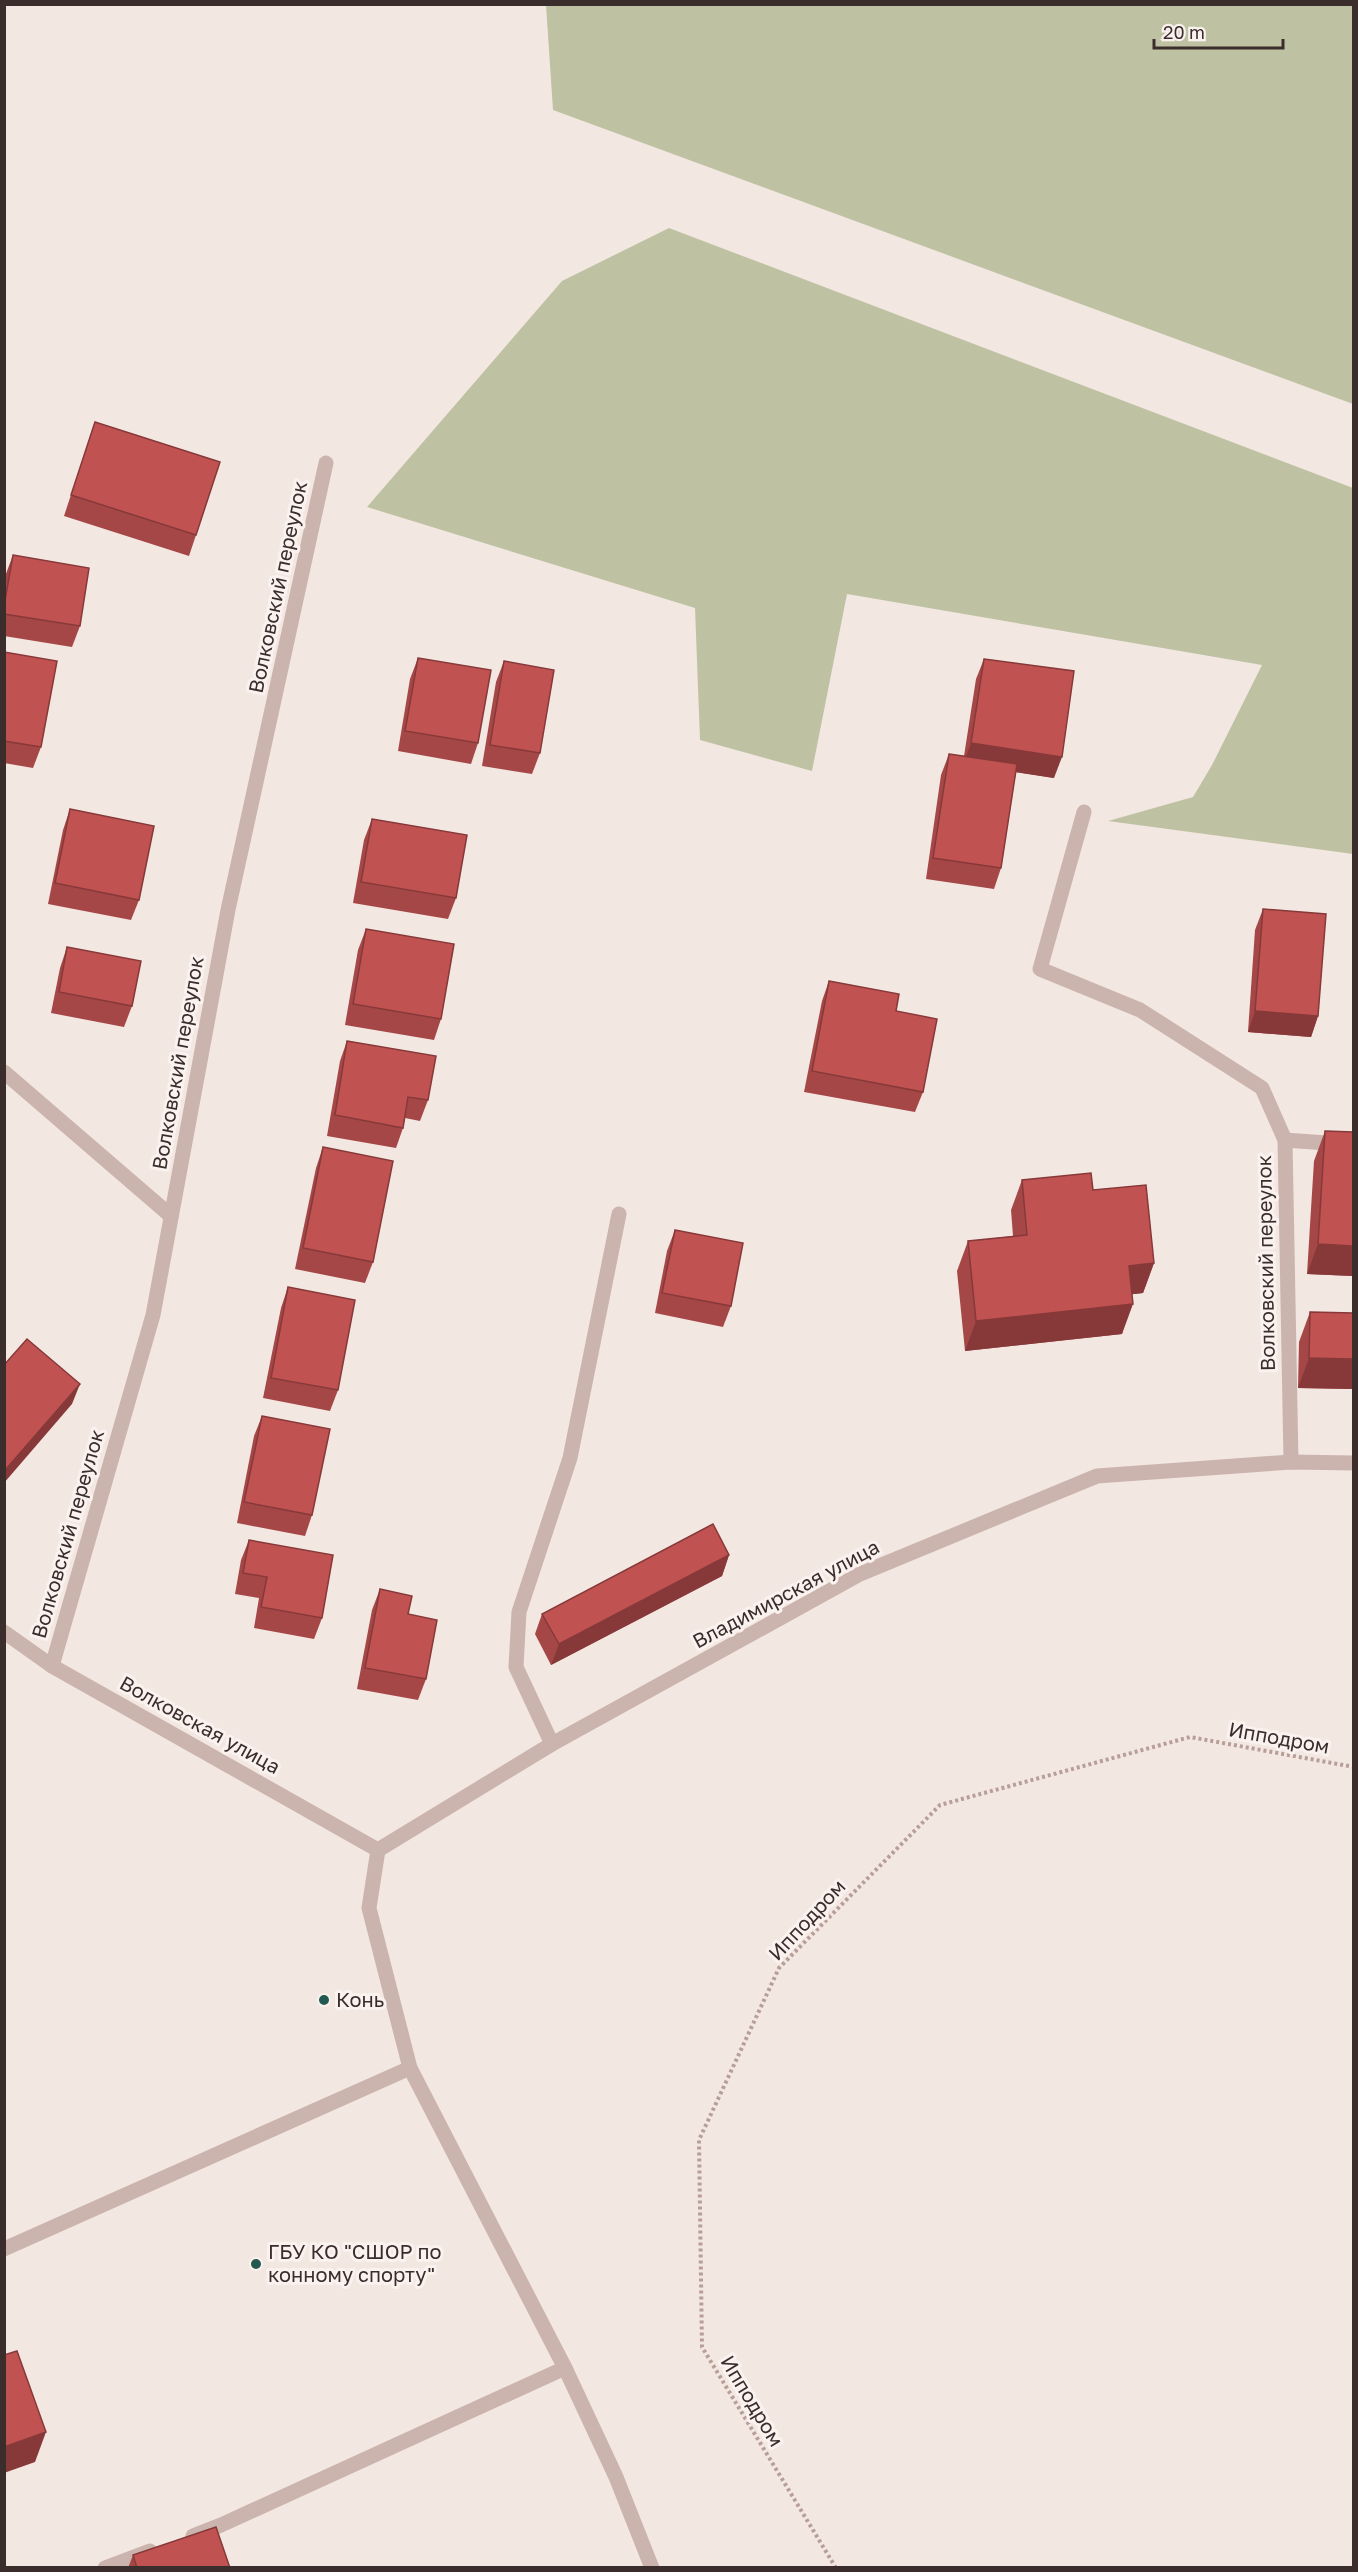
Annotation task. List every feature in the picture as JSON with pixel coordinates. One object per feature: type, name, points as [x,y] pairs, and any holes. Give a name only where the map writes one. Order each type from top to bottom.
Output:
[{"type":"street","name":"Волковский переулок","points":[[52,1666],[153,1315],[228,910],[326,463]]},
{"type":"street","name":"Волковский переулок","points":[[1084,812],[1040,969],[1140,1010],[1262,1088],[1285,1140],[1291,1462]]},
{"type":"street","points":[[4,1072],[171,1216]]},
{"type":"street","points":[[1285,1140],[1353,1145]]},
{"type":"street","points":[[552,1744],[516,1666],[519,1612],[570,1458],[619,1215]]},
{"type":"street","name":"Владимирская улица","points":[[378,1850],[552,1744],[860,1574],[1097,1476],[1291,1462],[1353,1463]]},
{"type":"street","name":"Волковская улица","points":[[4,1632],[52,1666],[378,1850]]},
{"type":"street","points":[[378,1850],[369,1908],[410,2068],[565,2368],[616,2477],[652,2568]]},
{"type":"street","points":[[4,2249],[410,2068]]},
{"type":"street","points":[[105,2568],[221,2525],[565,2368]]},
{"type":"path","name":"Ипподром","points":[[836,2568],[702,2347],[699,2140],[779,1968],[940,1804],[1190,1737],[1353,1767]]},
{"type":"green space","points":[[546,5],[1353,5],[1353,404],[553,110]]},
{"type":"green space","points":[[669,228],[1353,488],[1353,854],[1108,821],[1193,797],[1212,765],[1262,665],[847,594],[812,771],[700,740],[695,608],[367,507],[562,281]]},
{"type":"building","points":[[95,422],[220,462],[196,535],[71,495]]},
{"type":"building","points":[[13,555],[89,568],[80,626],[4,614]]},
{"type":"building","points":[[4,652],[57,661],[41,747],[4,741]]},
{"type":"building","points":[[418,658],[491,670],[478,743],[405,731]]},
{"type":"building","points":[[984,659],[1074,671],[1062,757],[971,743]]},
{"type":"building","points":[[504,661],[554,670],[540,753],[490,745]]},
{"type":"building","points":[[949,754],[1017,764],[1001,868],[933,858]]},
{"type":"building","points":[[70,809],[154,826],[139,900],[55,883]]},
{"type":"building","points":[[372,819],[467,835],[456,898],[361,882]]},
{"type":"building","points":[[1263,909],[1326,914],[1318,1016],[1255,1011]]},
{"type":"building","points":[[366,929],[454,944],[441,1019],[353,1004]]},
{"type":"building","points":[[67,947],[141,961],[132,1006],[59,992]]},
{"type":"building","points":[[829,981],[899,994],[896,1011],[937,1019],[923,1092],[812,1071]]},
{"type":"building","points":[[347,1041],[436,1056],[428,1100],[408,1097],[403,1128],[335,1115]]},
{"type":"building","points":[[1325,1131],[1353,1132],[1353,1246],[1318,1244]]},
{"type":"building","points":[[323,1147],[393,1161],[373,1262],[303,1248]]},
{"type":"building","points":[[1091,1173],[1093,1190],[1146,1185],[1154,1263],[1129,1266],[1133,1304],[976,1321],[968,1241],[1027,1235],[1022,1180]]},
{"type":"building","points":[[675,1230],[743,1243],[731,1306],[662,1293]]},
{"type":"building","points":[[288,1287],[355,1300],[338,1390],[271,1378]]},
{"type":"building","points":[[1310,1312],[1353,1313],[1353,1359],[1309,1358]]},
{"type":"building","points":[[27,1339],[80,1384],[6,1469],[4,1467],[4,1365]]},
{"type":"building","points":[[262,1416],[330,1429],[312,1515],[244,1502]]},
{"type":"building","points":[[713,1524],[729,1555],[559,1644],[542,1614]]},
{"type":"building","points":[[249,1540],[333,1555],[322,1618],[261,1607],[267,1577],[243,1573]]},
{"type":"building","points":[[380,1589],[412,1596],[408,1614],[437,1620],[426,1679],[365,1668]]},
{"type":"building","points":[[17,2351],[46,2432],[4,2447],[4,2355]]},
{"type":"building","points":[[216,2527],[230,2568],[137,2568],[133,2555]]},
{"type":"place","name":"Конь","points":[[324,2000]]},
{"type":"place","name":"ГБУ КО \"СШОР по конному спорту\"","points":[[256,2264]]}]
